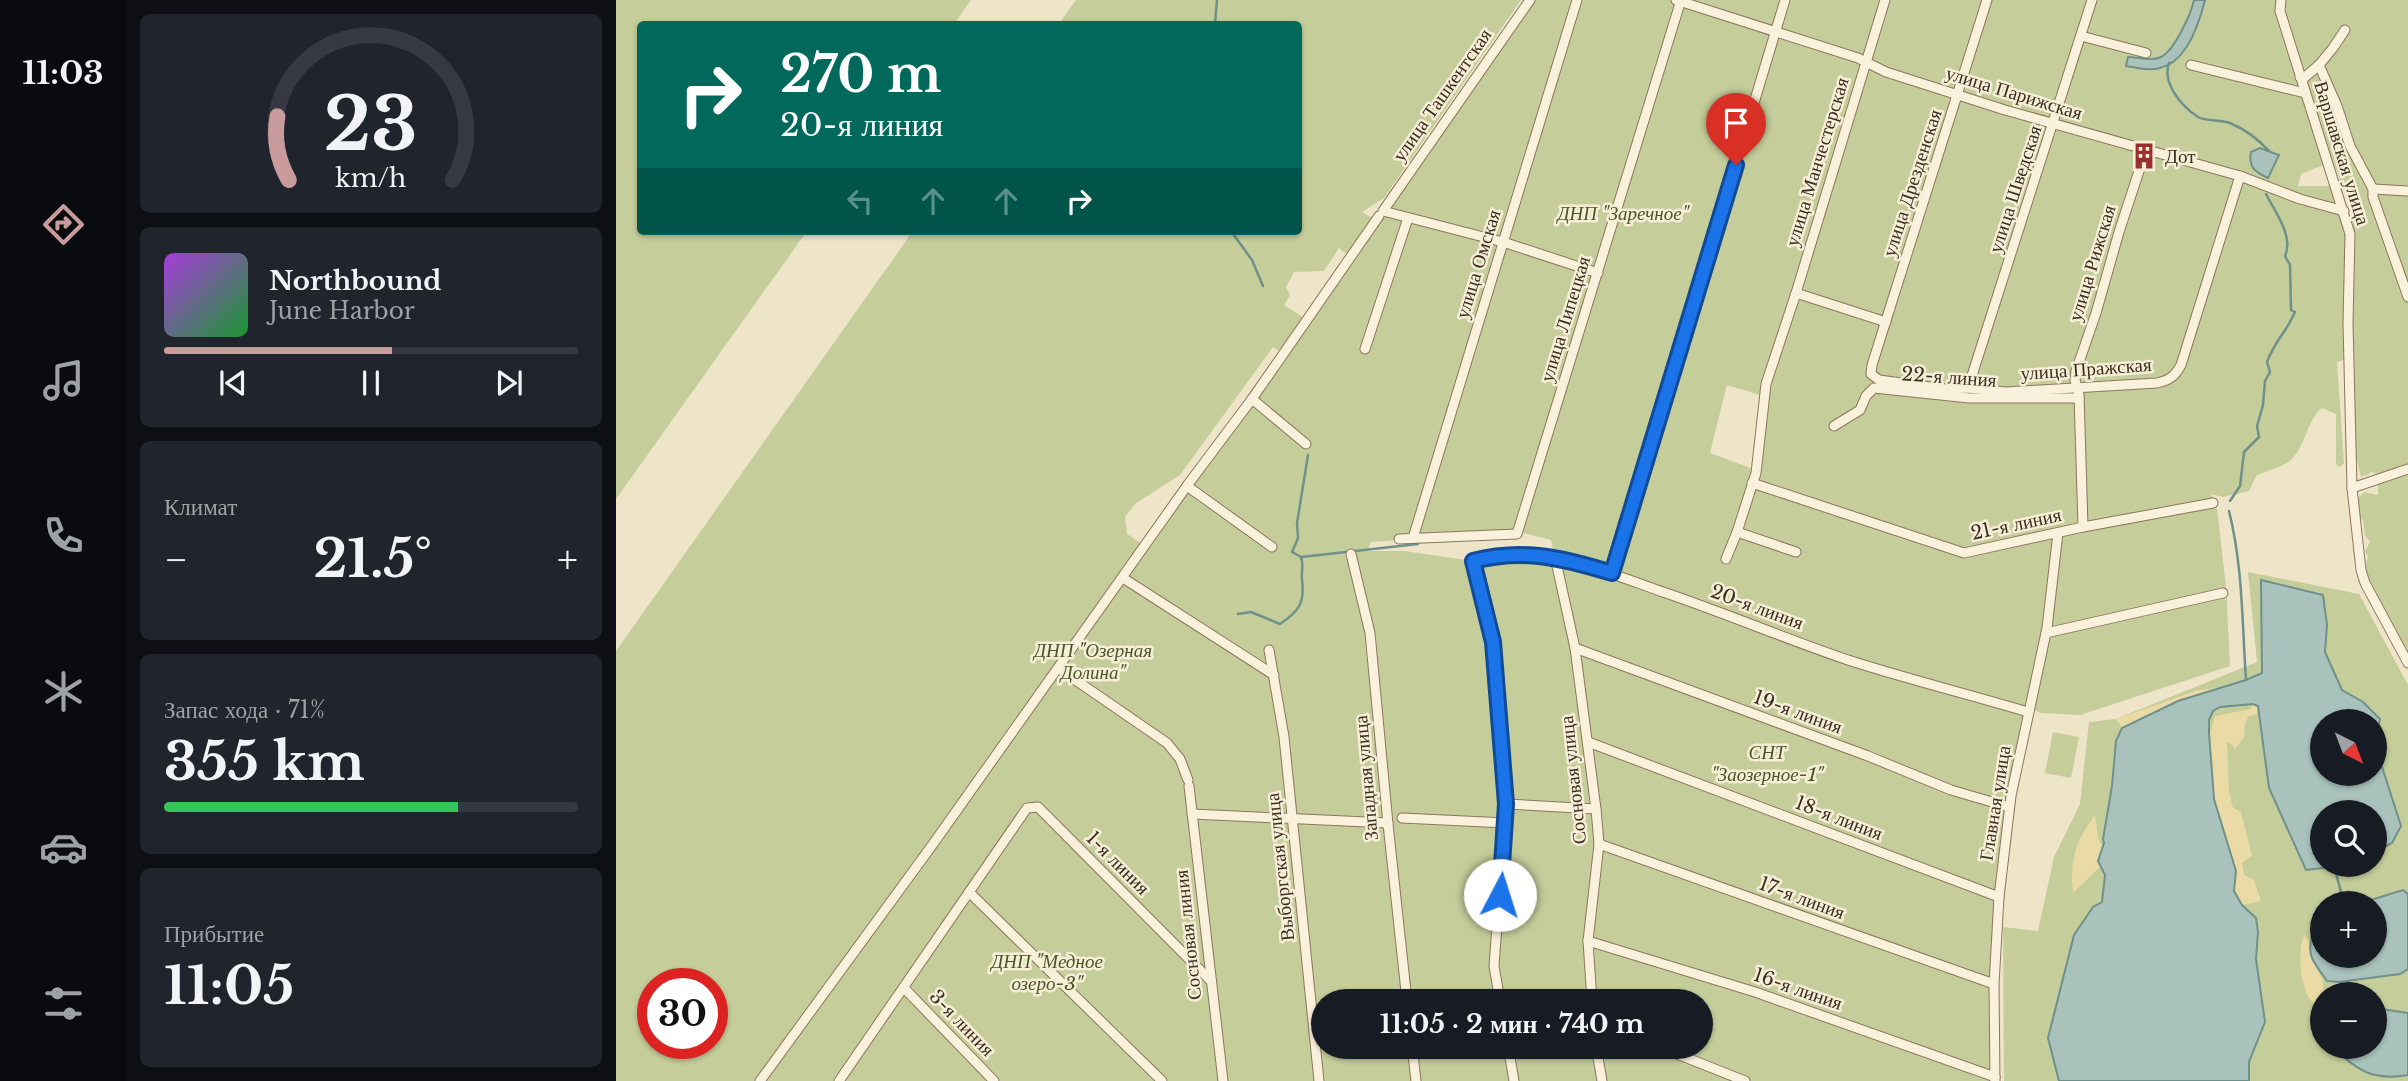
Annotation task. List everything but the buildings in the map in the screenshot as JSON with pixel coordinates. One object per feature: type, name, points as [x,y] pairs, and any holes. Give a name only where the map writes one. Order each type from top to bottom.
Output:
[{"type":"street","name":"улица Ташкентская","points":[[760,1081],[1252,399],[1530,0]]},
{"type":"street","name":"улица Омская","points":[[1413,538],[1577,0]]},
{"type":"street","points":[[1612,573],[1785,0]]},
{"type":"street","name":"улица Манчестерская","points":[[1726,559],[1752,483],[1766,384],[1797,293],[1885,0]]},
{"type":"street","name":"улица Дрезденская","points":[[1873,376],[1872,365],[1987,0]]},
{"type":"street","name":"улица Шведская","points":[[1968,388],[2092,0]]},
{"type":"street","name":"Варшавская улица","points":[[2281,0],[2280,11],[2350,233],[2352,488],[2363,577],[2408,663]]},
{"type":"street","name":"улица Парижская","points":[[1679,1],[1858,58],[1886,72],[2054,125],[2239,176],[2300,199],[2344,211]]},
{"type":"street","name":"улица Липецкая","points":[[1399,540],[1517,534],[1679,1]]},
{"type":"street","points":[[2300,77],[2305,77],[2319,65],[2345,30]]},
{"type":"street","points":[[2081,36],[2146,53]]},
{"type":"street","points":[[2191,65],[2305,93]]},
{"type":"street","points":[[2319,65],[2337,106],[2350,146],[2373,189],[2373,197],[2408,297]]},
{"type":"street","name":"улица Рижская","points":[[2083,527],[2076,372],[2140,168],[2153,153]]},
{"type":"street","name":"улица Пражская","points":[[1873,376],[1879,380],[1931,388],[2006,391],[2167,381],[2177,374],[2239,176]]},
{"type":"street","points":[[2373,189],[2408,191]]},
{"type":"street","points":[[1381,213],[1503,242],[1598,273]]},
{"type":"street","points":[[1364,349],[1408,218]]},
{"type":"street","points":[[1797,293],[1886,321]]},
{"type":"street","name":"22-я линия","points":[[1834,426],[1860,410],[1866,396],[1874,388],[1969,398],[2079,398]]},
{"type":"street","points":[[1252,399],[1306,444]]},
{"type":"street","points":[[2352,488],[2408,468]]},
{"type":"street","name":"21-я линия","points":[[1752,483],[1964,553],[2213,503]]},
{"type":"street","points":[[1187,486],[1272,547]]},
{"type":"street","points":[[1737,532],[1796,552]]},
{"type":"street","name":"Главная улица","points":[[1995,1079],[1994,984],[1999,897],[2009,807],[2046,633],[2058,534]]},
{"type":"street","name":"Западная улица","points":[[1351,554],[1370,633],[1406,989]]},
{"type":"street","name":"20-я линия","points":[[1506,804],[1493,642],[1473,561],[1504,554],[1555,557],[1612,573],[1849,660],[2028,712]]},
{"type":"street","name":"Сосновая улица","points":[[1555,557],[1575,648],[1599,844],[1588,941],[1591,989]]},
{"type":"street","points":[[1123,578],[1274,675]]},
{"type":"street","points":[[2046,633],[2223,593]]},
{"type":"street","name":"19-я линия","points":[[1575,648],[1868,756],[1951,790],[2009,807]]},
{"type":"street","name":"Выборгская улица","points":[[1269,650],[1284,737],[1319,1081]]},
{"type":"street","name":"Сосновая линия","points":[[1058,668],[1167,743],[1180,759],[1189,783],[1223,1081]]},
{"type":"street","name":"18-я линия","points":[[1588,742],[1999,897]]},
{"type":"street","points":[[1498,989],[1494,966],[1506,804],[1596,809]]},
{"type":"street","name":"1-я линия","points":[[969,892],[1027,808],[1038,807],[1210,980]]},
{"type":"street","points":[[1192,814],[1388,823]]},
{"type":"street","points":[[1402,818],[1506,823]]},
{"type":"street","name":"17-я линия","points":[[1599,844],[1994,984]]},
{"type":"street","points":[[839,1081],[969,892],[1162,1081]]},
{"type":"street","name":"16-я линия","points":[[1588,941],[1755,992],[1995,1079]]},
{"type":"street","name":"3-я линия","points":[[904,988],[994,1081]]},
{"type":"street","points":[[1413,1059],[1416,1081]]},
{"type":"street","points":[[1510,1059],[1514,1081]]},
{"type":"street","points":[[1599,1059],[1602,1081]]},
{"type":"street","points":[[1690,1059],[1745,1081]]},
{"type":"green space","points":[[616,0],[971,0],[956,21],[637,21],[637,235],[804,235],[616,499]]},
{"type":"green space","points":[[1076,0],[1521,0],[1384,198],[1362,212],[1376,220],[1530,0],[2194,0],[2181,32],[2166,53],[2153,59],[2128,58],[2127,66],[2152,69],[2169,64],[2185,50],[2205,0],[2281,0],[2287,19],[2285,0],[2408,0],[2408,663],[2372,597],[2368,582],[2368,557],[2365,551],[2370,542],[2365,535],[2363,520],[2358,516],[2357,499],[2364,492],[2378,495],[2378,485],[2389,478],[2371,472],[2361,477],[2358,465],[2352,361],[2354,232],[2351,211],[2355,207],[2354,203],[2348,202],[2324,137],[2320,137],[2328,163],[2301,174],[2298,186],[2336,186],[2346,217],[2349,358],[2337,362],[2344,464],[2339,467],[2336,464],[2336,414],[2322,408],[2312,421],[2298,451],[2287,463],[2256,476],[2249,491],[2223,497],[2211,494],[2217,508],[2226,587],[2230,666],[2080,715],[2041,713],[2029,708],[1999,897],[1995,1081],[616,1081],[616,651],[910,235],[1302,235],[1302,21],[1061,21]],"holes":[[[1339,248],[1350,257],[1307,320],[1284,305],[1290,295],[1286,287],[1294,272],[1324,271]],[[1273,347],[1283,353],[1145,546],[1127,534],[1125,517],[1136,503],[1180,475]],[[1727,385],[1767,397],[1756,470],[1710,453]],[[1519,532],[1551,540],[1555,556],[1473,561],[1404,551],[1367,551],[1371,542]]]},
{"type":"green space","points":[[2248,572],[2359,594],[2408,685],[2408,1081],[2004,1081],[2003,927],[2038,931],[2054,857],[2080,804],[2089,722],[2116,719],[2257,662]]},
{"type":"green space","points":[[2053,732],[2079,737],[2071,778],[2045,773]]},
{"type":"sand","points":[[2220,688],[2178,701],[2122,728],[2116,719],[2198,690]]},
{"type":"sand","points":[[2253,704],[2258,706],[2257,714],[2249,716],[2245,723],[2244,737],[2235,749],[2227,743],[2229,792],[2233,808],[2241,812],[2252,856],[2242,863],[2244,875],[2254,880],[2261,901],[2242,905],[2234,891],[2235,871],[2214,799],[2209,733],[2215,716],[2251,709]]},
{"type":"sand","points":[[2095,815],[2098,838],[2104,845],[2099,861],[2101,866],[2073,893],[2075,851]]},
{"type":"sand","points":[[2304,935],[2310,942],[2310,968],[2316,968],[2323,981],[2310,982],[2310,998],[2301,970]]},
{"type":"water","points":[[2194,0],[2205,0],[2190,41],[2178,58],[2156,69],[2126,66],[2128,57],[2153,59],[2166,53],[2181,32]]},
{"type":"water","points":[[2260,148],[2279,155],[2268,178],[2256,171],[2251,162],[2251,152]]},
{"type":"water","points":[[2261,580],[2323,595],[2327,625],[2325,652],[2342,690],[2370,709],[2310,709],[2310,786],[2387,786],[2387,782],[2401,826],[2392,843],[2387,846],[2387,800],[2310,800],[2310,870],[2306,870],[2269,788],[2258,706],[2253,704],[2220,707],[2213,711],[2209,720],[2209,733],[2214,799],[2236,871],[2234,891],[2242,905],[2256,918],[2258,932],[2256,959],[2265,1022],[2249,1062],[2249,1081],[2059,1081],[2048,1038],[2074,935],[2093,907],[2102,902],[2105,875],[2098,861],[2104,843],[2116,741],[2122,728],[2178,701],[2262,673]]},
{"type":"water","points":[[2403,890],[2408,894],[2408,969],[2400,974],[2339,982],[2327,981],[2318,968],[2387,968],[2387,895]]},
{"type":"water","points":[[2387,1010],[2408,1013],[2408,1075],[2375,1075],[2347,1059],[2387,1059]]},
{"type":"waterway","points":[[1215,21],[1217,0]]},
{"type":"waterway","points":[[2169,63],[2168,78],[2171,86],[2192,112],[2202,119],[2235,125],[2269,151]]},
{"type":"waterway","points":[[2230,501],[2240,486],[2244,452],[2259,437],[2257,426],[2263,405],[2265,381],[2270,372],[2267,362],[2295,312],[2291,310],[2290,265],[2285,256],[2287,240],[2266,194]]},
{"type":"waterway","points":[[1234,235],[1252,260],[1263,286]]},
{"type":"waterway","points":[[1238,614],[1251,612],[1280,624],[1299,606],[1302,595],[1302,563],[1301,557],[1292,552],[1298,538],[1297,523],[1308,455]]},
{"type":"waterway","points":[[2229,511],[2239,574],[2246,680]]},
{"type":"waterway","points":[[1301,557],[1418,544]]},
{"type":"waterway","points":[[2337,877],[2341,891]]},
{"type":"place","name":"Дот","points":[[2144,156]]},
{"type":"route","points":[[1500,895],[1506,804],[1493,642],[1473,561],[1504,554],[1555,557],[1612,573],[1736,165]]},
{"type":"park label","name":"ДНП \"Заречное\"","points":[[1623,213]]},
{"type":"park label","name":"ДНП \"Озерная Долина\"","points":[[1093,661]]},
{"type":"park label","name":"СНТ \"Заозерное-1\"","points":[[1767,763]]},
{"type":"park label","name":"ДНП \"Медное озеро-3\"","points":[[1047,972]]}]
